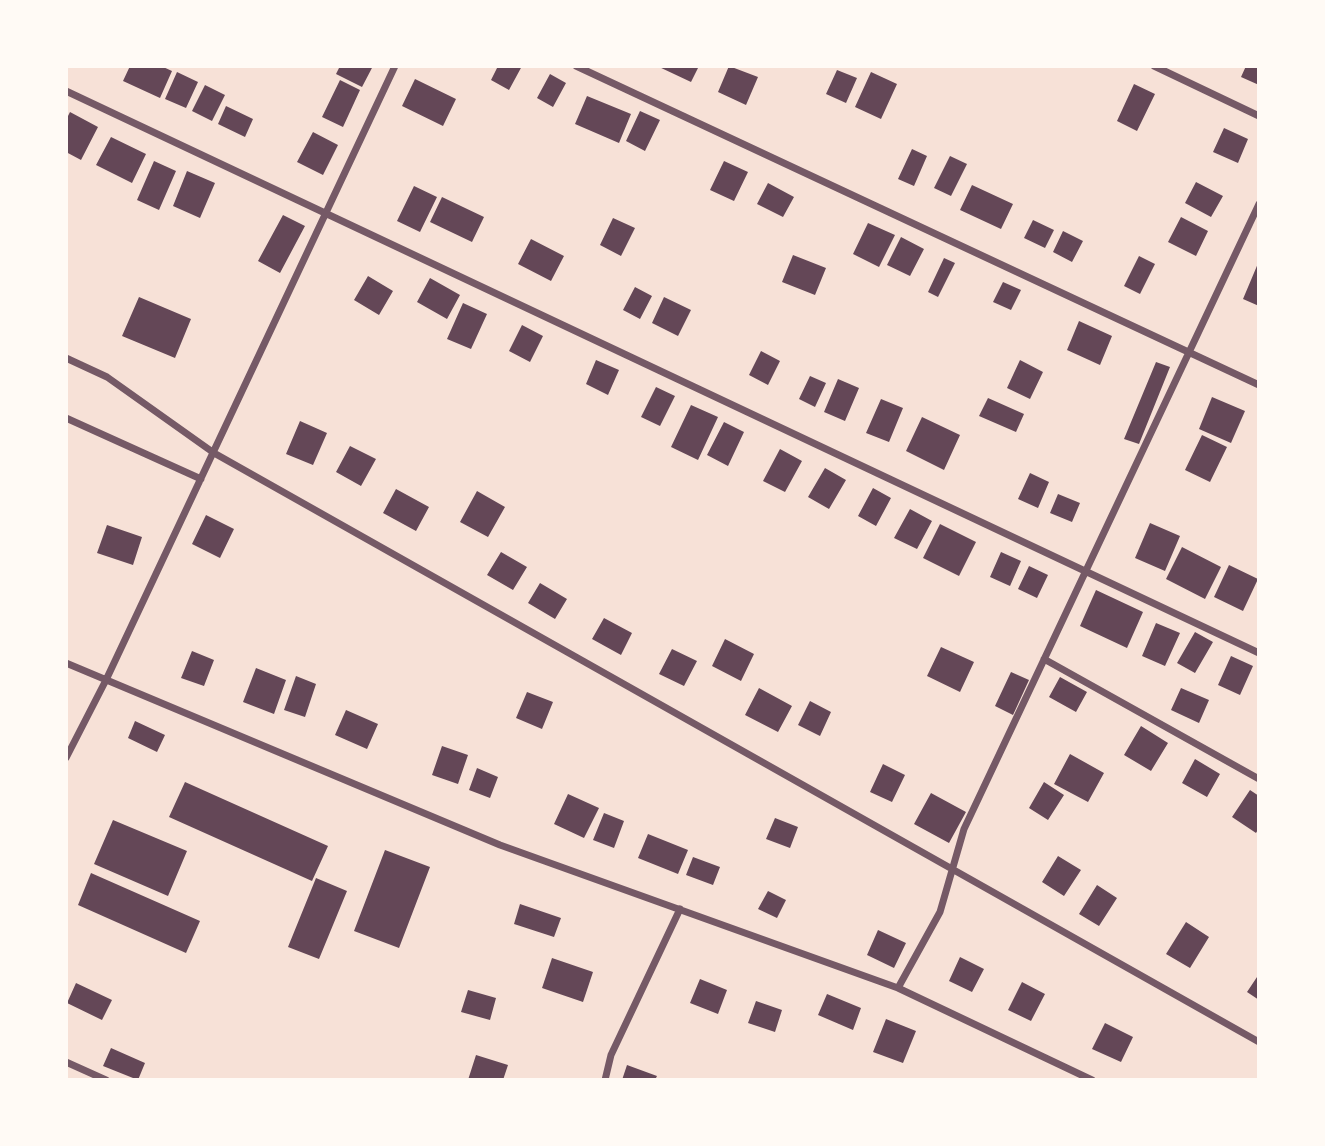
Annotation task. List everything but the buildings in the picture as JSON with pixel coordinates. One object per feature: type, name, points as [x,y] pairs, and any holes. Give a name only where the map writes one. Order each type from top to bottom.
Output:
[{"type":"street","points":[[66,758],[214,453],[395,66]]},
{"type":"street","points":[[576,66],[1259,385]]},
{"type":"street","points":[[1154,66],[1259,116]]},
{"type":"street","points":[[66,91],[1259,653]]},
{"type":"street","points":[[898,988],[940,912],[964,829],[1259,204]]},
{"type":"street","points":[[66,358],[107,377],[214,453],[1259,1042]]},
{"type":"street","points":[[66,418],[201,479]]},
{"type":"street","points":[[1044,659],[1259,779]]},
{"type":"street","points":[[66,663],[500,845],[898,988],[1092,1080]]},
{"type":"street","points":[[605,1080],[611,1055],[680,909]]},
{"type":"street","points":[[66,1062],[106,1080]]}]
